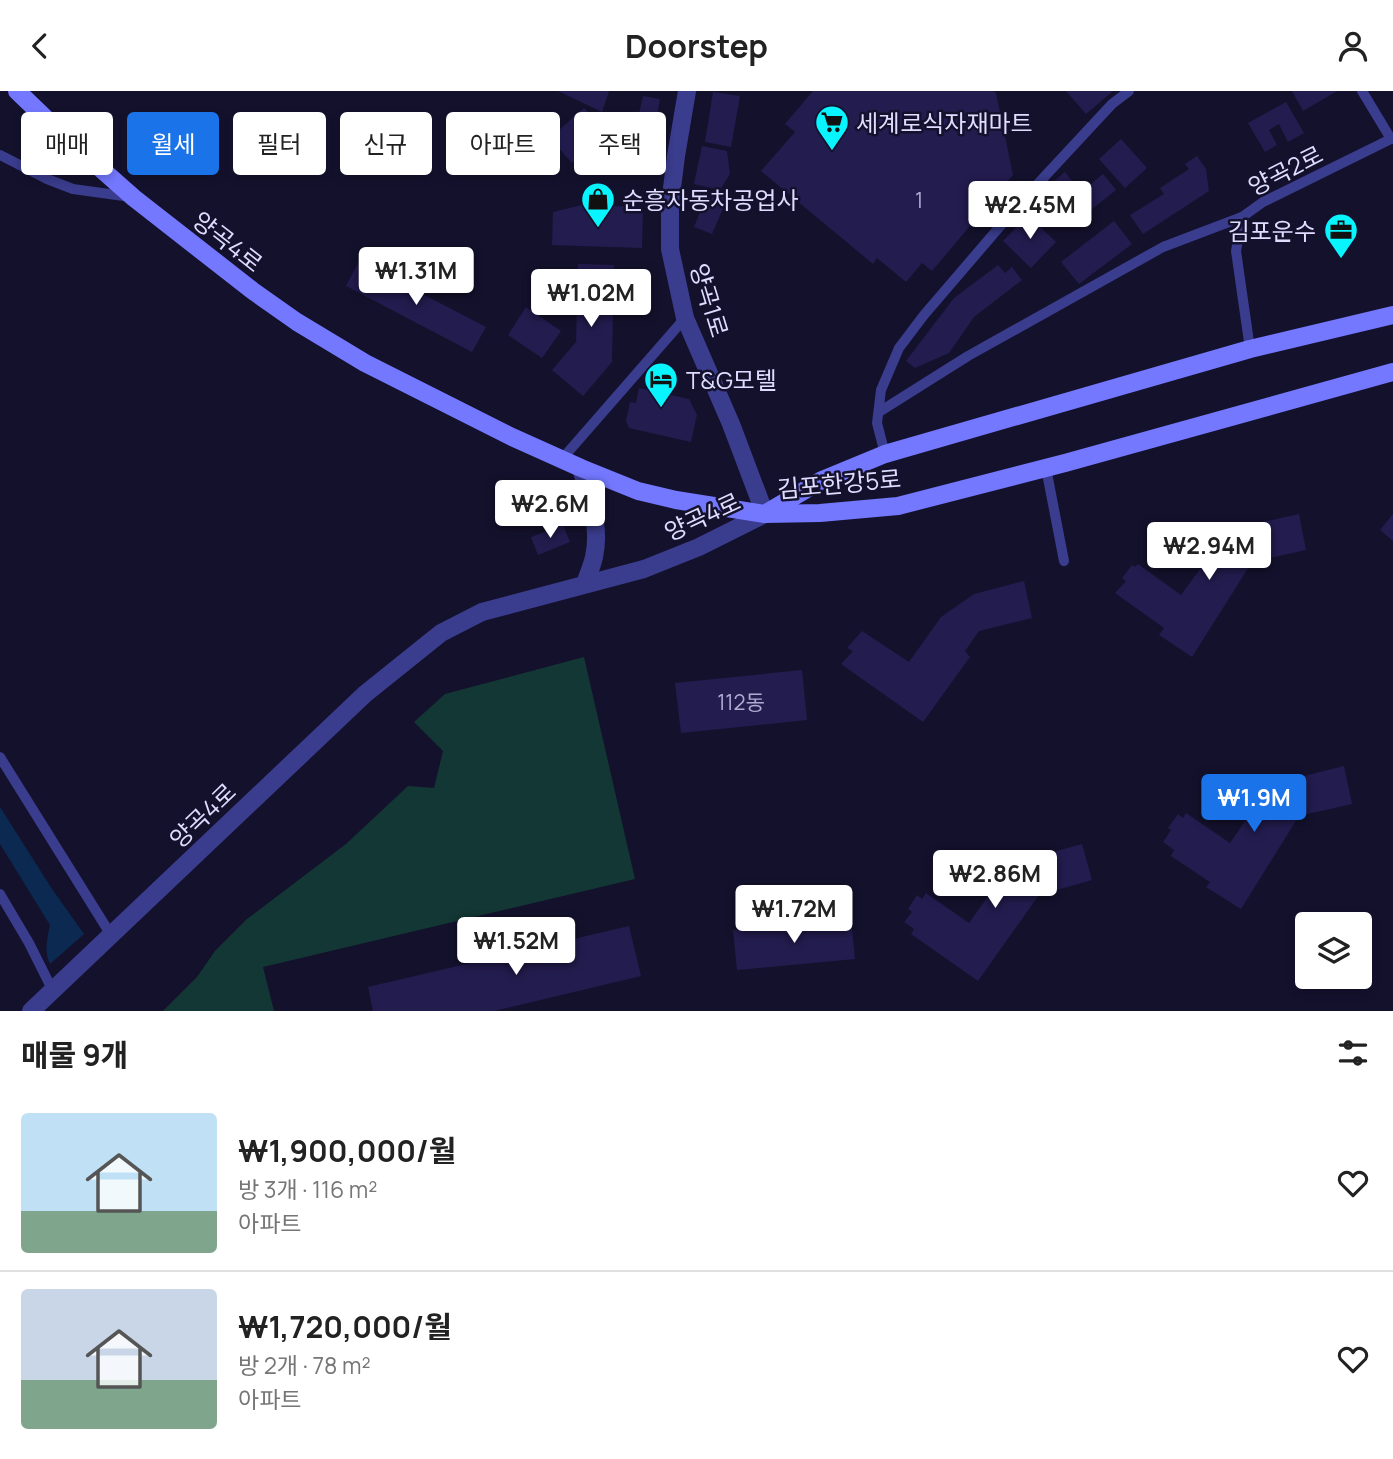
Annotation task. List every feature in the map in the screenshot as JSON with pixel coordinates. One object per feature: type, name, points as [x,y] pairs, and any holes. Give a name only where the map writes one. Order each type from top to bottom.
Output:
[{"type":"main road","name":"양곡4로","points":[[17,91],[134,198],[253,291],[296,321],[376,368],[512,437],[638,491],[707,506],[765,514]]},
{"type":"main road","name":"김포한강5로","points":[[765,514],[822,480],[885,454],[1250,349],[1393,315]]},
{"type":"main road","name":"김포한강5로","points":[[765,514],[820,513],[898,506],[1393,372]]},
{"type":"street","name":"양곡1로","points":[[687,91],[670,204],[670,249],[685,318],[731,424],[765,514]]},
{"type":"street","points":[[581,468],[595,518],[596,537],[594,557],[585,584]]},
{"type":"street","name":"양곡4로","points":[[31,1011],[365,694],[441,633],[482,612],[644,569],[699,547],[765,514]]},
{"type":"lane","points":[[885,454],[877,423],[878,412],[881,390],[899,348],[924,315],[1038,183],[1112,104],[1129,91]]},
{"type":"lane","points":[[1362,91],[1392,139]]},
{"type":"lane","name":"양곡2로","points":[[1250,349],[1236,251],[1242,217],[1263,202],[1392,139]]},
{"type":"lane","points":[[3,160],[73,189],[134,198]]},
{"type":"lane","points":[[878,412],[968,356],[1163,247],[1242,217]]},
{"type":"lane","points":[[562,460],[685,318]]},
{"type":"lane","points":[[1046,468],[1064,561]]},
{"type":"lane","points":[[0,757],[111,935]]},
{"type":"lane","points":[[0,894],[53,991]]},
{"type":"green space","points":[[584,657],[635,879],[263,967],[274,1011],[163,1011],[197,977],[215,951],[247,919],[346,844],[408,786],[434,788],[443,751],[414,722],[445,694]]},
{"type":"water","points":[[0,807],[84,934],[50,964],[47,940],[50,925],[0,844]]},
{"type":"building","points":[[558,91],[609,91],[602,112]]},
{"type":"building","points":[[813,91],[993,91],[996,93],[1013,175],[932,271],[922,263],[906,282],[877,258],[873,264],[761,171],[795,132],[785,124]]},
{"type":"building","points":[[1066,91],[1113,91],[1086,114]]},
{"type":"building","points":[[1292,91],[1337,91],[1303,111]]},
{"type":"building","points":[[713,92],[740,96],[731,147],[705,142]]},
{"type":"building","points":[[643,96],[660,99],[658,112],[639,112]]},
{"type":"building","points":[[1286,102],[1304,133],[1288,142],[1279,124],[1269,130],[1277,145],[1265,152],[1248,123]]},
{"type":"building","points":[[574,117],[572,163],[560,149],[560,129]]},
{"type":"building","points":[[1121,139],[1147,168],[1125,188],[1099,159]]},
{"type":"building","points":[[702,146],[727,151],[730,174],[720,190],[694,184]]},
{"type":"building","points":[[1197,156],[1206,169],[1209,191],[1143,234],[1130,215],[1164,194],[1160,188],[1189,169],[1185,164]]},
{"type":"building","points":[[1065,172],[1081,192],[1103,174],[1116,190],[1068,228],[1040,193]]},
{"type":"building","points":[[718,193],[728,197],[712,234],[694,227],[703,205]]},
{"type":"building","name":"순흥자동차공업사","points":[[582,205],[643,207],[642,248],[552,245],[553,212]]},
{"type":"building","points":[[1028,215],[1056,242],[1031,268],[1003,241]]},
{"type":"building","points":[[1114,221],[1132,244],[1079,284],[1061,262]]},
{"type":"building","points":[[359,261],[486,327],[472,352],[346,286]]},
{"type":"building","points":[[578,264],[614,265],[612,362],[583,396],[552,370],[576,342]]},
{"type":"building","points":[[998,265],[1005,273],[1012,267],[1022,280],[974,317],[949,353],[915,368],[906,361],[954,298]]},
{"type":"building","points":[[526,307],[561,331],[542,358],[508,335]]},
{"type":"building","name":"T&G모텔","points":[[639,388],[689,399],[697,415],[691,442],[629,428],[626,421],[630,402],[636,403]]},
{"type":"building","points":[[1299,514],[1306,550],[1252,562],[1192,657],[1159,635],[1164,628],[1115,593],[1126,581],[1122,578],[1132,565],[1135,567],[1138,564],[1181,595],[1214,550],[1254,524]]},
{"type":"building","points":[[1393,514],[1393,541],[1380,530]]},
{"type":"building","points":[[563,525],[570,542],[538,555],[531,537]]},
{"type":"building","points":[[1024,581],[1032,618],[979,631],[965,651],[970,657],[923,722],[841,664],[853,651],[847,648],[862,631],[909,662],[941,617],[974,594]]},
{"type":"building","points":[[802,670],[807,720],[681,733],[675,683]]},
{"type":"building","points":[[1344,766],[1352,804],[1299,816],[1241,909],[1206,887],[1210,882],[1171,856],[1174,850],[1163,842],[1171,830],[1168,828],[1178,814],[1183,818],[1186,813],[1230,843],[1261,798],[1292,779]]},
{"type":"building","points":[[1082,844],[1092,880],[1039,895],[978,981],[911,934],[914,929],[904,922],[912,912],[908,909],[917,895],[922,899],[926,893],[969,923],[1001,878],[1031,858]]},
{"type":"building","points":[[851,919],[855,959],[737,970],[733,930]]},
{"type":"building","points":[[629,926],[641,976],[494,1011],[373,1011],[368,987]]},
{"type":"place","name":"세계로식자재마트","points":[[832,152]]},
{"type":"place","name":"순흥자동차공업사","points":[[598,229]]},
{"type":"place","name":"김포운수","points":[[1341,260]]},
{"type":"place","name":"T&G모텔","points":[[661,409]]}]
